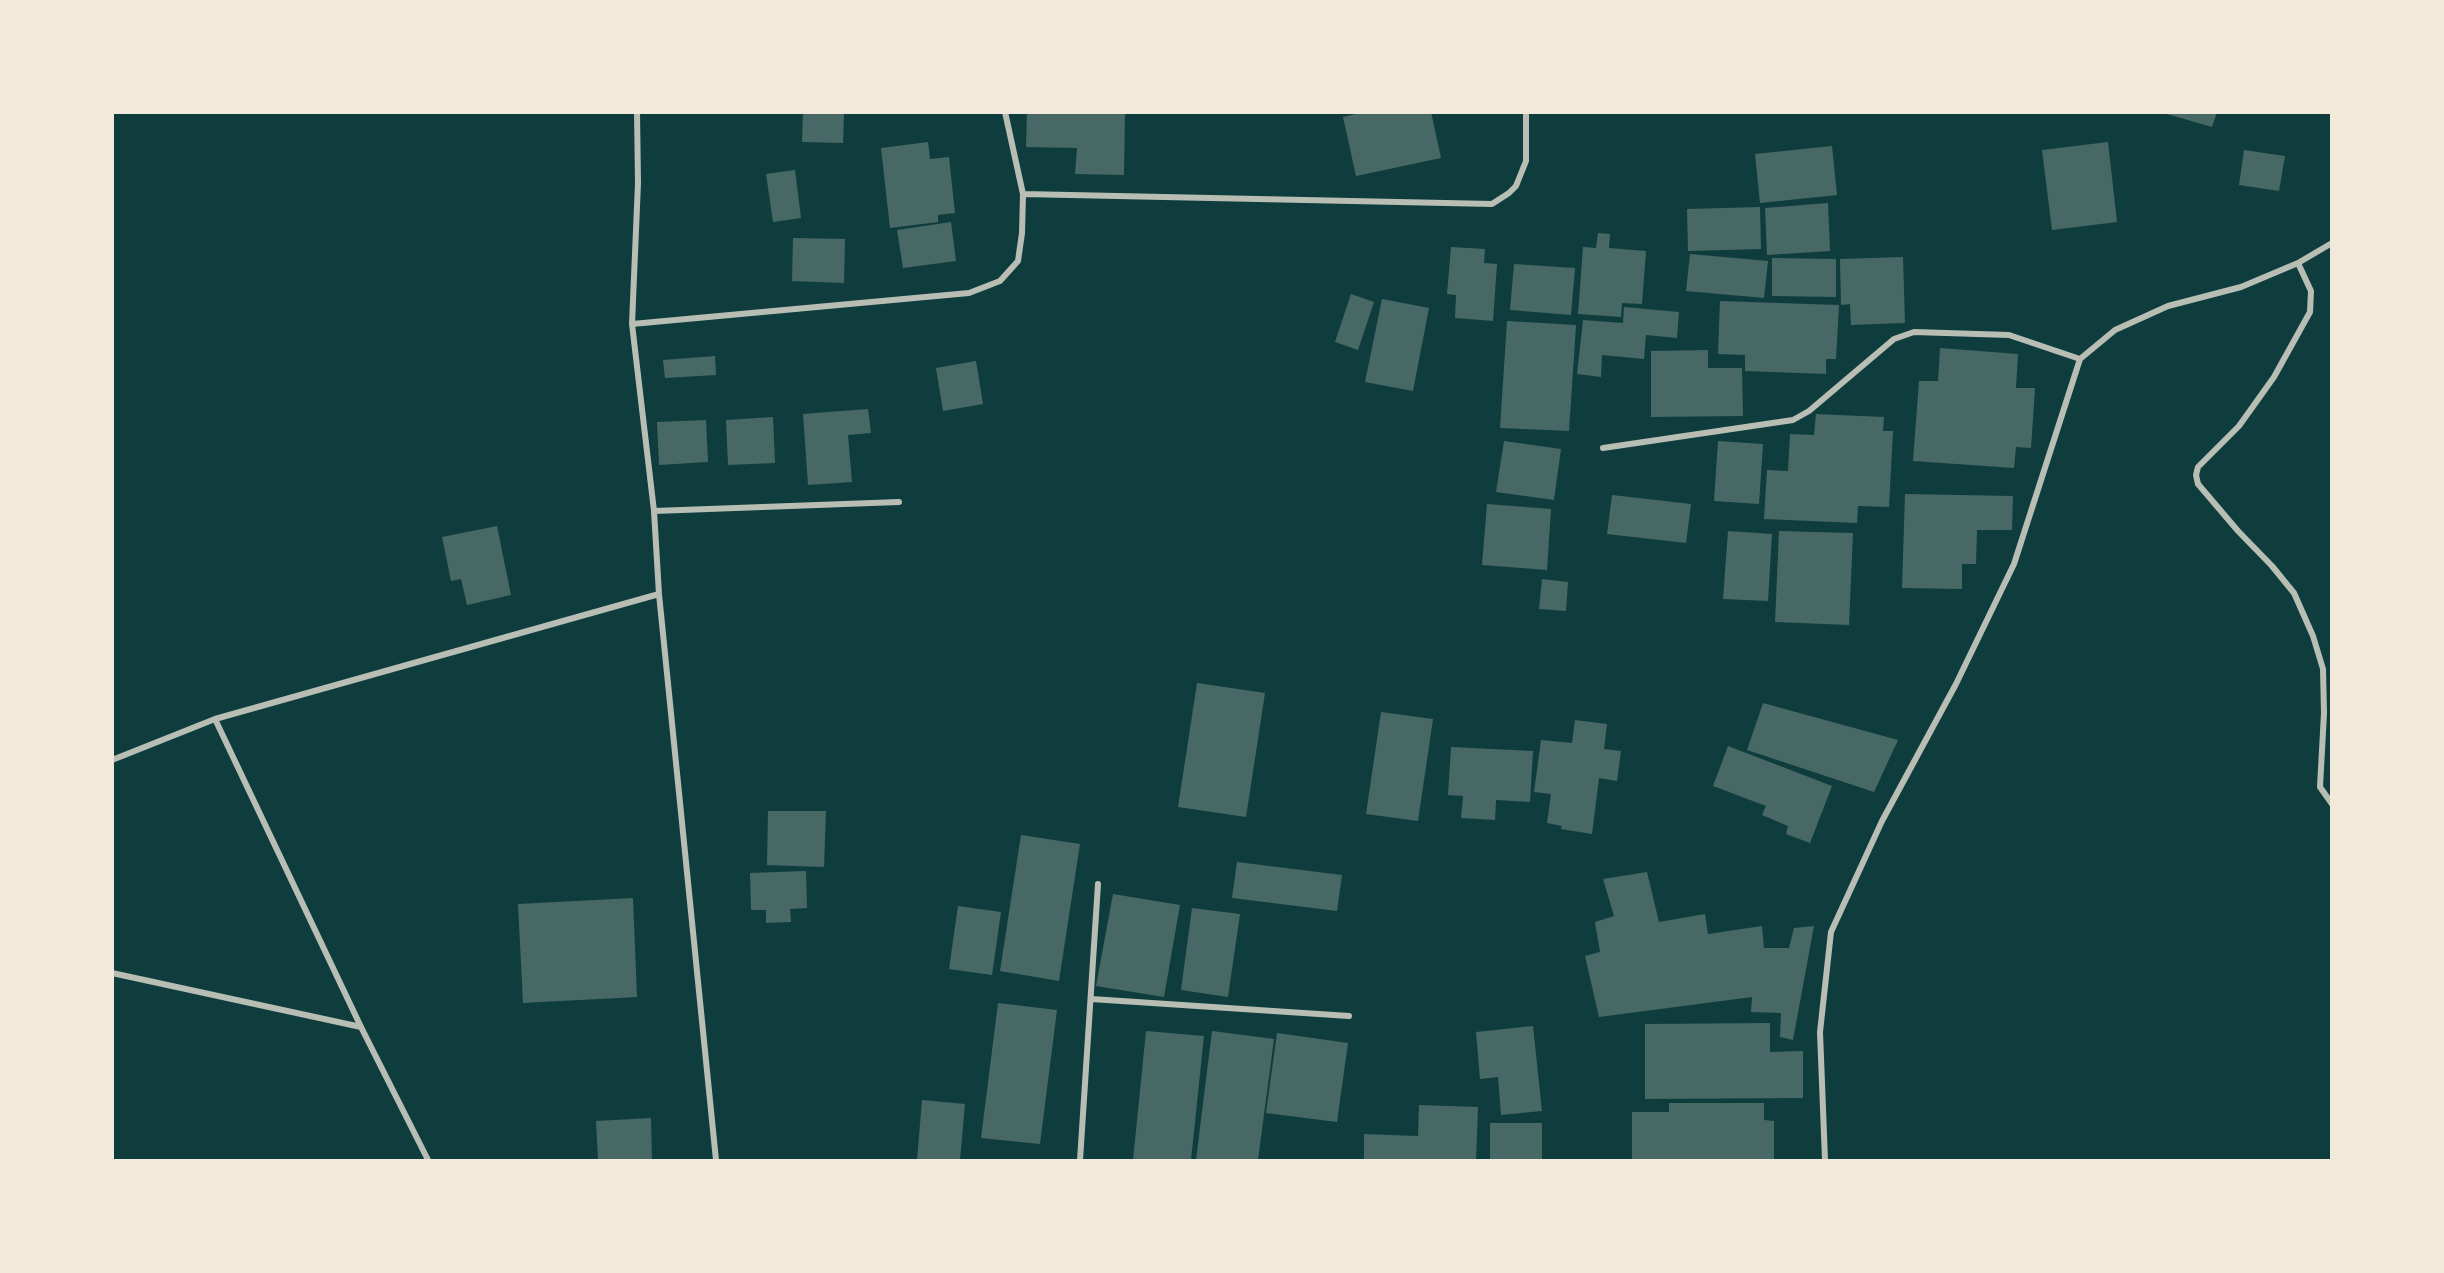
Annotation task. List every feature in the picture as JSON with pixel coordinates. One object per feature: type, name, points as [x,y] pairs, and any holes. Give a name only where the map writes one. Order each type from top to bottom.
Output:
[{"type":"street","points":[[637,112],[638,183],[632,324],[654,511],[659,594],[716,1161]]},
{"type":"street","points":[[632,324],[969,293],[1000,281],[1017,261],[1022,232],[1023,194],[1005,112]]},
{"type":"street","points":[[1023,194],[1492,204],[1516,186],[1526,161],[1526,112]]},
{"type":"street","points":[[1825,1161],[1821,1032],[1831,932],[1882,821],[1956,684],[2014,564],[2080,359],[2115,330],[2168,306],[2241,287],[2298,263],[2331,243]]},
{"type":"street","points":[[2298,263],[2311,291],[2310,312],[2274,377],[2239,426],[2198,467],[2196,476],[2199,484],[2238,531],[2294,593],[2313,636],[2323,669],[2324,713],[2320,787],[2331,804]]},
{"type":"street","points":[[1603,448],[1793,420],[1809,411],[1894,339],[1914,332],[2009,335],[2080,359]]},
{"type":"street","points":[[654,511],[899,502]]},
{"type":"street","points":[[112,760],[215,719],[659,594]]},
{"type":"street","points":[[215,719],[361,1027],[428,1161]]},
{"type":"street","points":[[1080,1161],[1098,884]]},
{"type":"street","points":[[112,973],[361,1027]]},
{"type":"street","points":[[1091,999],[1349,1016]]},
{"type":"building","points":[[803,112],[844,112],[843,143],[802,142]]},
{"type":"building","points":[[1027,112],[1125,112],[1124,175],[1075,174],[1077,148],[1026,147]]},
{"type":"building","points":[[1364,112],[1431,112],[1441,158],[1356,176],[1343,117]]},
{"type":"building","points":[[2160,112],[2217,112],[2212,127]]},
{"type":"building","points":[[928,142],[930,159],[949,157],[955,213],[938,215],[938,222],[890,228],[881,148]]},
{"type":"building","points":[[2108,142],[2117,222],[2052,230],[2042,150]]},
{"type":"building","points":[[1832,146],[1837,195],[1760,203],[1755,154]]},
{"type":"building","points":[[2244,150],[2285,156],[2279,191],[2239,185]]},
{"type":"building","points":[[795,170],[801,218],[773,222],[766,174]]},
{"type":"building","points":[[1828,203],[1830,251],[1767,255],[1765,208]]},
{"type":"building","points":[[1760,207],[1761,249],[1688,251],[1687,209]]},
{"type":"building","points":[[951,222],[956,261],[903,268],[897,230]]},
{"type":"building","points":[[1598,233],[1610,234],[1609,248],[1646,251],[1642,304],[1622,303],[1621,317],[1578,314],[1583,247],[1596,248]]},
{"type":"building","points":[[793,238],[845,239],[844,283],[792,281]]},
{"type":"building","points":[[1451,247],[1485,249],[1484,263],[1497,264],[1493,321],[1455,318],[1456,295],[1447,294]]},
{"type":"building","points":[[1690,254],[1768,261],[1764,298],[1686,291]]},
{"type":"building","points":[[1903,257],[1905,323],[1851,325],[1850,304],[1841,305],[1840,259]]},
{"type":"building","points":[[1772,258],[1836,259],[1836,297],[1772,296]]},
{"type":"building","points":[[1514,264],[1575,268],[1571,315],[1510,310]]},
{"type":"building","points":[[1351,294],[1374,302],[1358,350],[1335,342]]},
{"type":"building","points":[[1382,299],[1429,308],[1413,391],[1365,382]]},
{"type":"building","points":[[1720,301],[1839,305],[1836,359],[1826,359],[1826,374],[1745,371],[1745,355],[1718,354]]},
{"type":"building","points":[[1624,307],[1679,312],[1677,338],[1646,335],[1644,359],[1602,355],[1601,377],[1577,374],[1583,320],[1623,323]]},
{"type":"building","points":[[1507,321],[1576,325],[1569,431],[1500,428]]},
{"type":"building","points":[[1940,348],[2018,354],[2016,388],[2035,388],[2031,448],[2016,447],[2014,468],[1913,461],[1919,381],[1938,381]]},
{"type":"building","points":[[1708,350],[1708,368],[1742,368],[1743,416],[1651,417],[1651,351]]},
{"type":"building","points":[[715,356],[716,375],[665,378],[663,360]]},
{"type":"building","points":[[976,361],[983,404],[943,411],[936,368]]},
{"type":"building","points":[[868,409],[871,433],[848,435],[852,482],[808,485],[803,414]]},
{"type":"building","points":[[1816,414],[1884,417],[1883,431],[1893,431],[1889,507],[1858,506],[1857,523],[1764,519],[1767,470],[1788,471],[1790,434],[1814,435]]},
{"type":"building","points":[[773,417],[775,463],[728,465],[726,420]]},
{"type":"building","points":[[706,420],[708,462],[659,465],[657,422]]},
{"type":"building","points":[[1504,441],[1561,449],[1554,500],[1496,492]]},
{"type":"building","points":[[1718,441],[1763,444],[1759,504],[1714,501]]},
{"type":"building","points":[[1905,494],[2013,496],[2012,530],[1977,530],[1976,564],[1962,564],[1962,589],[1902,588]]},
{"type":"building","points":[[1612,495],[1691,504],[1686,543],[1607,534]]},
{"type":"building","points":[[1487,504],[1551,509],[1547,570],[1482,565]]},
{"type":"building","points":[[497,526],[511,595],[467,605],[461,579],[451,581],[442,537]]},
{"type":"building","points":[[1728,531],[1772,534],[1768,601],[1723,599]]},
{"type":"building","points":[[1779,531],[1853,533],[1849,625],[1775,622]]},
{"type":"building","points":[[1542,579],[1568,582],[1566,611],[1539,609]]},
{"type":"building","points":[[1197,683],[1265,693],[1246,817],[1178,807]]},
{"type":"building","points":[[1763,703],[1898,740],[1874,792],[1747,750]]},
{"type":"building","points":[[1381,712],[1433,719],[1418,821],[1366,814]]},
{"type":"building","points":[[1575,720],[1607,724],[1604,749],[1621,751],[1617,781],[1599,778],[1592,834],[1561,829],[1562,826],[1547,823],[1551,794],[1534,792],[1541,740],[1572,743]]},
{"type":"building","points":[[1728,746],[1832,786],[1810,843],[1786,834],[1788,826],[1762,815],[1766,806],[1713,786]]},
{"type":"building","points":[[1451,747],[1533,751],[1530,802],[1496,800],[1495,820],[1461,818],[1463,796],[1448,795]]},
{"type":"building","points":[[768,811],[826,811],[824,867],[767,865]]},
{"type":"building","points":[[1021,835],[1080,844],[1059,981],[1000,971]]},
{"type":"building","points":[[1237,862],[1342,875],[1337,911],[1232,898]]},
{"type":"building","points":[[806,871],[807,908],[790,909],[791,922],[766,923],[766,910],[751,910],[750,873]]},
{"type":"building","points":[[1647,872],[1659,922],[1705,914],[1708,934],[1762,926],[1764,948],[1789,948],[1794,928],[1814,926],[1793,1040],[1780,1037],[1781,1013],[1751,1012],[1752,997],[1599,1017],[1585,956],[1600,952],[1595,922],[1614,916],[1603,879]]},
{"type":"building","points":[[1113,894],[1180,905],[1164,997],[1096,986]]},
{"type":"building","points":[[633,898],[637,997],[523,1003],[518,904]]},
{"type":"building","points":[[958,906],[1001,912],[992,975],[949,969]]},
{"type":"building","points":[[1192,908],[1240,914],[1228,997],[1181,990]]},
{"type":"building","points":[[998,1003],[1057,1010],[1040,1144],[981,1138]]},
{"type":"building","points":[[1770,1023],[1770,1052],[1803,1051],[1803,1098],[1645,1099],[1645,1024]]},
{"type":"building","points":[[1533,1026],[1542,1111],[1501,1115],[1498,1077],[1480,1079],[1476,1032]]},
{"type":"building","points":[[1146,1031],[1204,1036],[1191,1160],[1133,1160]]},
{"type":"building","points":[[1212,1031],[1274,1039],[1258,1160],[1196,1160]]},
{"type":"building","points":[[1277,1033],[1348,1043],[1337,1122],[1266,1113]]},
{"type":"building","points":[[922,1100],[965,1104],[960,1160],[917,1160]]},
{"type":"building","points":[[1669,1103],[1764,1103],[1764,1120],[1774,1121],[1774,1160],[1632,1160],[1632,1112],[1669,1112]]},
{"type":"building","points":[[1419,1105],[1478,1107],[1476,1160],[1364,1160],[1364,1134],[1418,1136]]},
{"type":"building","points":[[651,1118],[652,1160],[598,1160],[596,1121]]},
{"type":"building","points":[[1490,1123],[1542,1123],[1542,1160],[1490,1160]]}]
